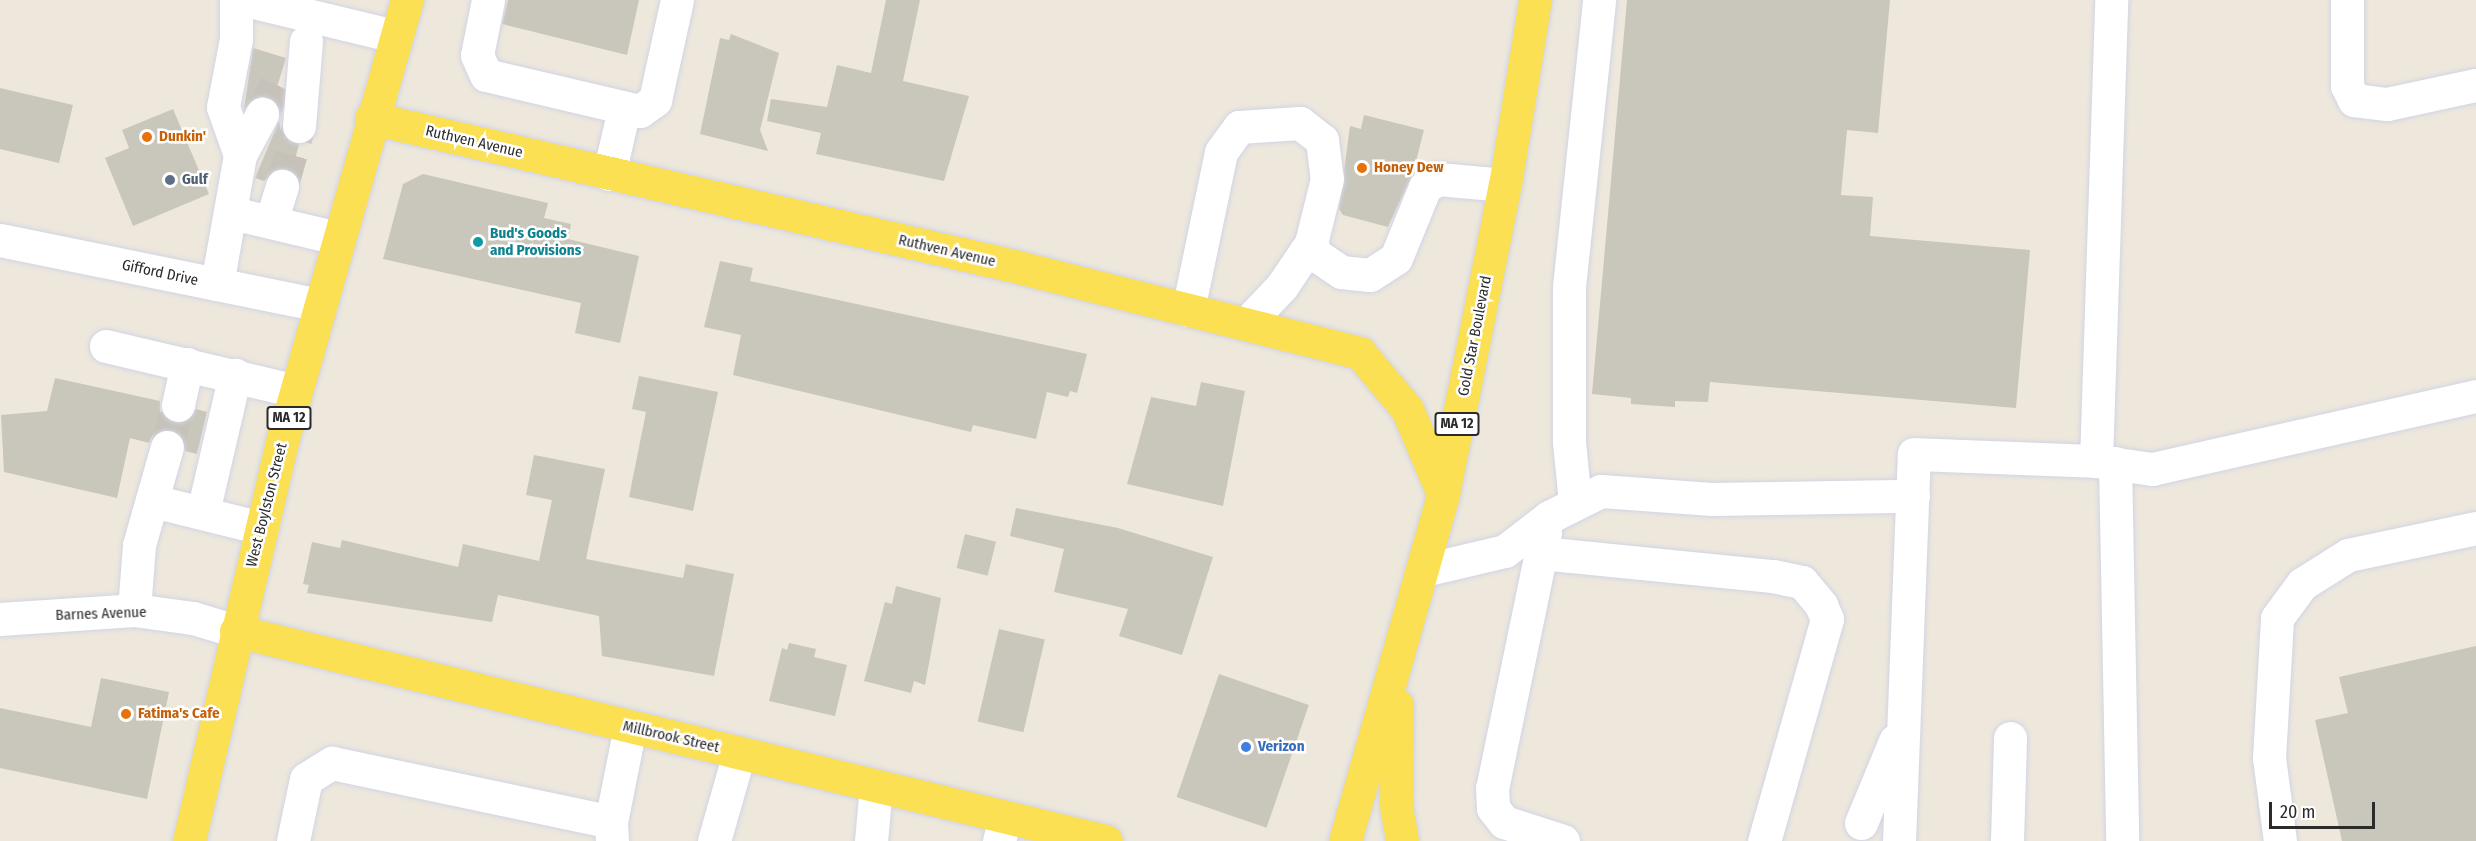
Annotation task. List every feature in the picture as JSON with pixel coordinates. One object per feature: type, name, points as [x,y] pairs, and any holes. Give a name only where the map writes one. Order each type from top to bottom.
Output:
[{"type":"main road","name":"West Boylston Street","points":[[189,841],[236,631],[296,391],[371,118],[407,0]]},
{"type":"main road","name":"Gold Star Boulevard","points":[[1345,841],[1398,665],[1443,494],[1505,185],[1535,0]]},
{"type":"main road","name":"Ruthven Avenue","points":[[371,118],[1188,310],[1366,358],[1407,409],[1443,494]]},
{"type":"main road","name":"Millbrook Street","points":[[236,631],[876,786],[1002,829],[1106,841]]},
{"type":"main road","points":[[1398,665],[1396,806],[1402,841]]},
{"type":"street","points":[[236,0],[236,39],[223,106],[240,155]]},
{"type":"street","points":[[245,0],[310,28],[395,36]]},
{"type":"street","points":[[488,0],[477,56],[486,75],[632,110],[655,100],[677,0]]},
{"type":"street","points":[[1563,841],[1504,822],[1493,808],[1492,788],[1541,553],[1562,509],[1569,442],[1569,287],[1599,0]]},
{"type":"street","points":[[2111,0],[2105,462],[2122,841]]},
{"type":"street","points":[[2347,0],[2347,86],[2354,100],[2387,104],[2476,85]]},
{"type":"street","points":[[281,74],[310,28]]},
{"type":"street","points":[[299,126],[310,28]]},
{"type":"street","points":[[609,174],[632,110]]},
{"type":"street","points":[[217,284],[232,213],[240,155],[261,114]]},
{"type":"street","points":[[1188,310],[1221,152],[1239,127],[1300,123],[1322,140],[1327,179],[1311,243],[1282,286],[1246,324]]},
{"type":"street","points":[[1311,243],[1327,265],[1370,274],[1396,258],[1425,187],[1455,177],[1505,185]]},
{"type":"street","points":[[271,222],[282,186]]},
{"type":"street","points":[[232,213],[338,238]]},
{"type":"street","name":"Gifford Drive","points":[[0,240],[320,305]]},
{"type":"street","points":[[106,346],[296,391]]},
{"type":"street","points":[[178,405],[187,364]]},
{"type":"street","points":[[203,512],[235,375]]},
{"type":"street","points":[[1899,841],[1914,454],[2105,462],[2152,469],[2476,396]]},
{"type":"street","points":[[134,610],[139,545],[167,447]]},
{"type":"street","points":[[1424,570],[1505,551],[1562,509],[1601,491],[1712,499],[1913,496]]},
{"type":"street","points":[[153,501],[262,528]]},
{"type":"street","points":[[2280,841],[2269,758],[2277,618],[2302,584],[2348,555],[2476,528]]},
{"type":"street","points":[[1541,553],[1773,576],[1802,582],[1821,604],[1827,619],[1764,841]]},
{"type":"street","name":"Barnes Avenue","points":[[0,619],[134,610],[194,618],[236,631]]},
{"type":"street","points":[[1861,823],[1904,720]]},
{"type":"street","points":[[293,841],[306,779],[332,763],[612,832],[630,727]]},
{"type":"street","points":[[2007,841],[2010,738]]},
{"type":"street","points":[[714,841],[739,753]]},
{"type":"street","points":[[871,841],[876,786]]},
{"type":"building","points":[[508,0],[639,0],[627,55],[502,24]]},
{"type":"building","points":[[886,0],[920,0],[903,81],[969,96],[944,181],[816,154],[821,133],[767,121],[771,99],[827,107],[837,65],[871,73]]},
{"type":"building","points":[[1627,0],[1890,0],[1878,133],[1847,130],[1841,195],[1873,197],[1870,236],[2030,250],[2016,408],[1710,382],[1708,402],[1675,401],[1675,407],[1631,404],[1631,398],[1592,394]]},
{"type":"building","points":[[731,34],[779,53],[760,130],[768,151],[700,134],[720,38],[729,40]]},
{"type":"building","points":[[253,48],[286,58],[273,100],[261,95],[244,109]]},
{"type":"building","points":[[0,88],[73,105],[59,163],[0,149]]},
{"type":"building","points":[[173,109],[209,194],[133,226],[105,158],[129,148],[122,130]]},
{"type":"building","points":[[1364,115],[1424,130],[1413,173],[1388,227],[1343,215],[1339,209],[1350,126],[1361,129]]},
{"type":"building","points":[[279,121],[282,135],[299,144],[292,171],[278,168],[264,181],[255,178]]},
{"type":"building","name":"Bud's Goods and Provisions","points":[[423,174],[548,203],[544,218],[571,224],[568,239],[639,256],[620,343],[575,333],[581,303],[383,259],[403,184]]},
{"type":"building","points":[[720,261],[753,268],[750,281],[1087,354],[1077,393],[1070,391],[1068,397],[1047,392],[1036,439],[973,425],[971,432],[733,375],[741,335],[704,327]]},
{"type":"building","points":[[639,376],[718,392],[693,511],[629,497],[646,412],[632,409]]},
{"type":"building","points":[[55,378],[160,401],[160,411],[173,423],[184,423],[196,409],[207,412],[197,454],[185,451],[181,434],[172,429],[154,433],[149,443],[130,438],[117,498],[4,472],[1,415],[47,411]]},
{"type":"building","points":[[1201,382],[1245,391],[1223,506],[1127,484],[1151,397],[1196,406]]},
{"type":"building","points":[[534,455],[605,469],[586,559],[683,578],[686,564],[734,574],[714,676],[602,656],[599,616],[498,595],[492,622],[307,593],[309,585],[303,584],[312,542],[340,548],[342,540],[458,567],[463,544],[539,561],[552,500],[526,495]]},
{"type":"building","points":[[1016,508],[1118,528],[1213,557],[1182,655],[1119,636],[1128,609],[1054,592],[1064,549],[1010,536]]},
{"type":"building","points":[[965,534],[996,542],[988,576],[957,568]]},
{"type":"building","points":[[896,586],[941,598],[925,685],[914,681],[911,693],[864,681],[885,602],[892,604]]},
{"type":"building","points":[[999,629],[1045,640],[1023,732],[978,722]]},
{"type":"building","points":[[789,643],[816,649],[814,657],[847,665],[835,716],[769,701],[782,648],[787,650]]},
{"type":"building","points":[[2476,646],[2476,841],[2342,841],[2315,720],[2348,713],[2339,677]]},
{"type":"building","points":[[1219,674],[1309,705],[1267,828],[1177,797]]},
{"type":"building","points":[[101,678],[169,692],[147,799],[0,768],[0,708],[91,727]]},
{"type":"tunnel","points":[[262,114],[281,74]]},
{"type":"tunnel","points":[[282,186],[299,126]]},
{"type":"tunnel","points":[[167,447],[178,405]]},
{"type":"place","name":"Dunkin'","points":[[147,137]]},
{"type":"place","name":"Honey Dew","points":[[1362,168]]},
{"type":"place","name":"Gulf","points":[[170,180]]},
{"type":"place","name":"Bud's Goods and Provisions","points":[[478,242]]},
{"type":"place","name":"Fatima's Cafe","points":[[126,714]]},
{"type":"place","name":"Verizon","points":[[1246,747]]}]
